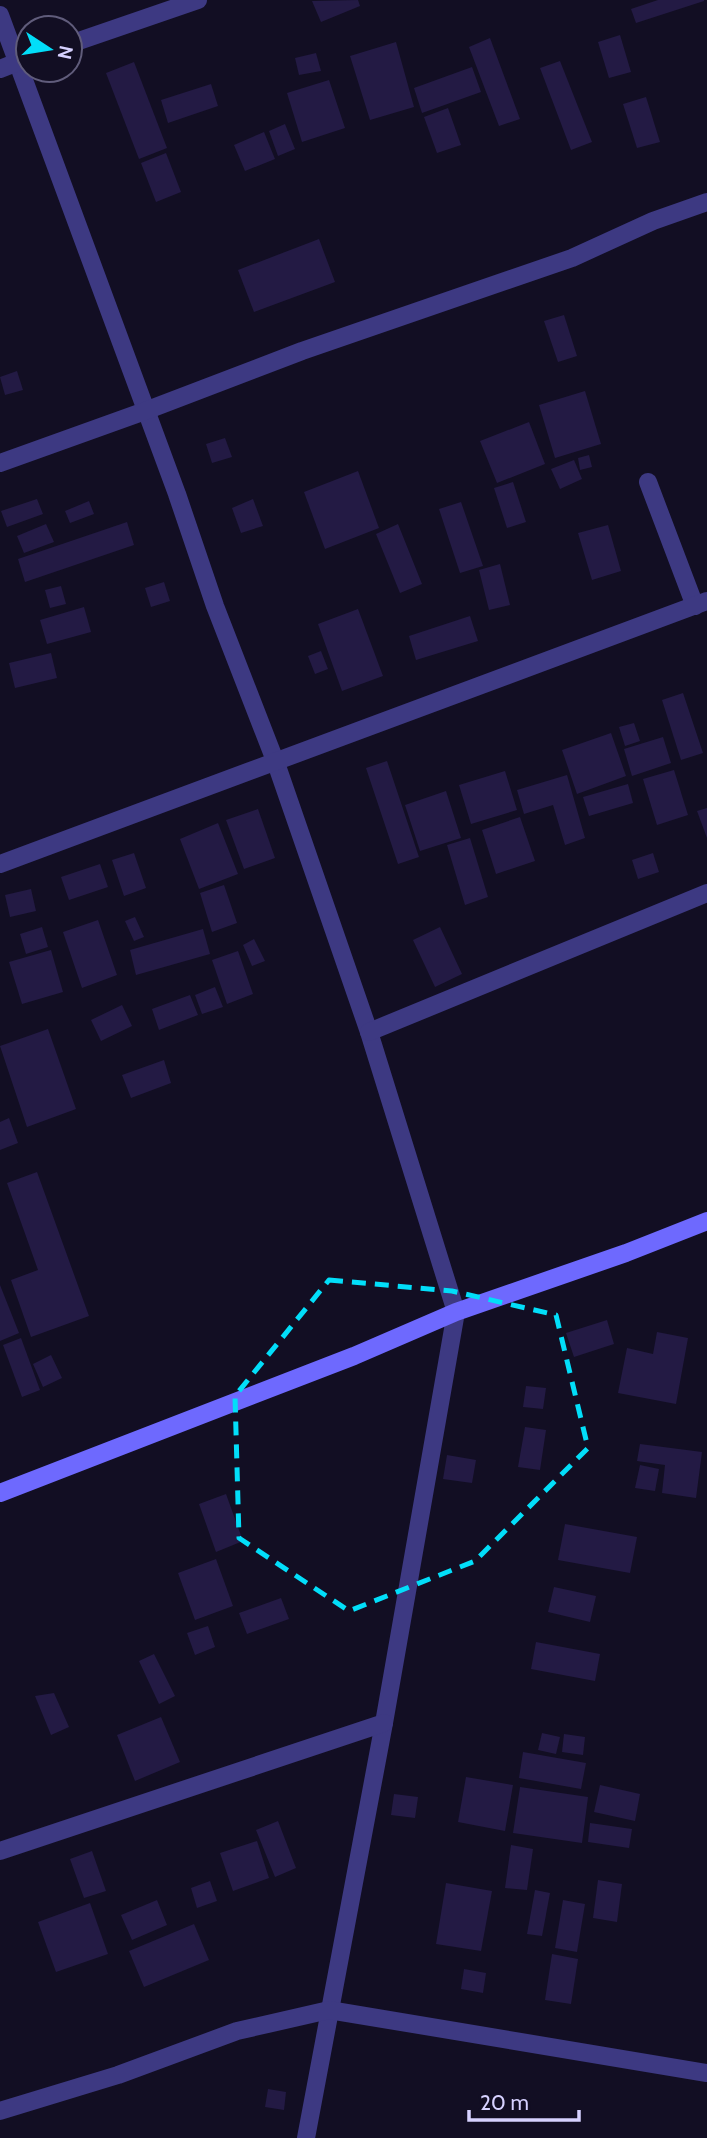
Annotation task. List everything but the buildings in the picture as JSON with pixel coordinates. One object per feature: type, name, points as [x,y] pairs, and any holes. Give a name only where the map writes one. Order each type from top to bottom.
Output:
[{"type":"street","points":[[84,39],[198,0]]},
{"type":"street","points":[[0,15],[14,42]]},
{"type":"street","points":[[31,84],[215,606],[276,763],[369,1032],[456,1312],[384,1723],[306,2138]]},
{"type":"street","points":[[0,463],[302,351],[572,258],[653,221],[707,202]]},
{"type":"street","points":[[0,864],[701,604],[648,482]]},
{"type":"street","points":[[369,1032],[707,893]]},
{"type":"street","points":[[0,1493],[355,1356],[456,1312],[626,1253],[707,1221]]},
{"type":"street","points":[[0,1851],[384,1723]]},
{"type":"street","points":[[0,2111],[118,2075],[237,2031],[329,2010],[707,2073]]},
{"type":"highlighted area","points":[[329,1280],[452,1291],[556,1315],[588,1448],[475,1561],[349,1611],[239,1538],[235,1396]]}]
